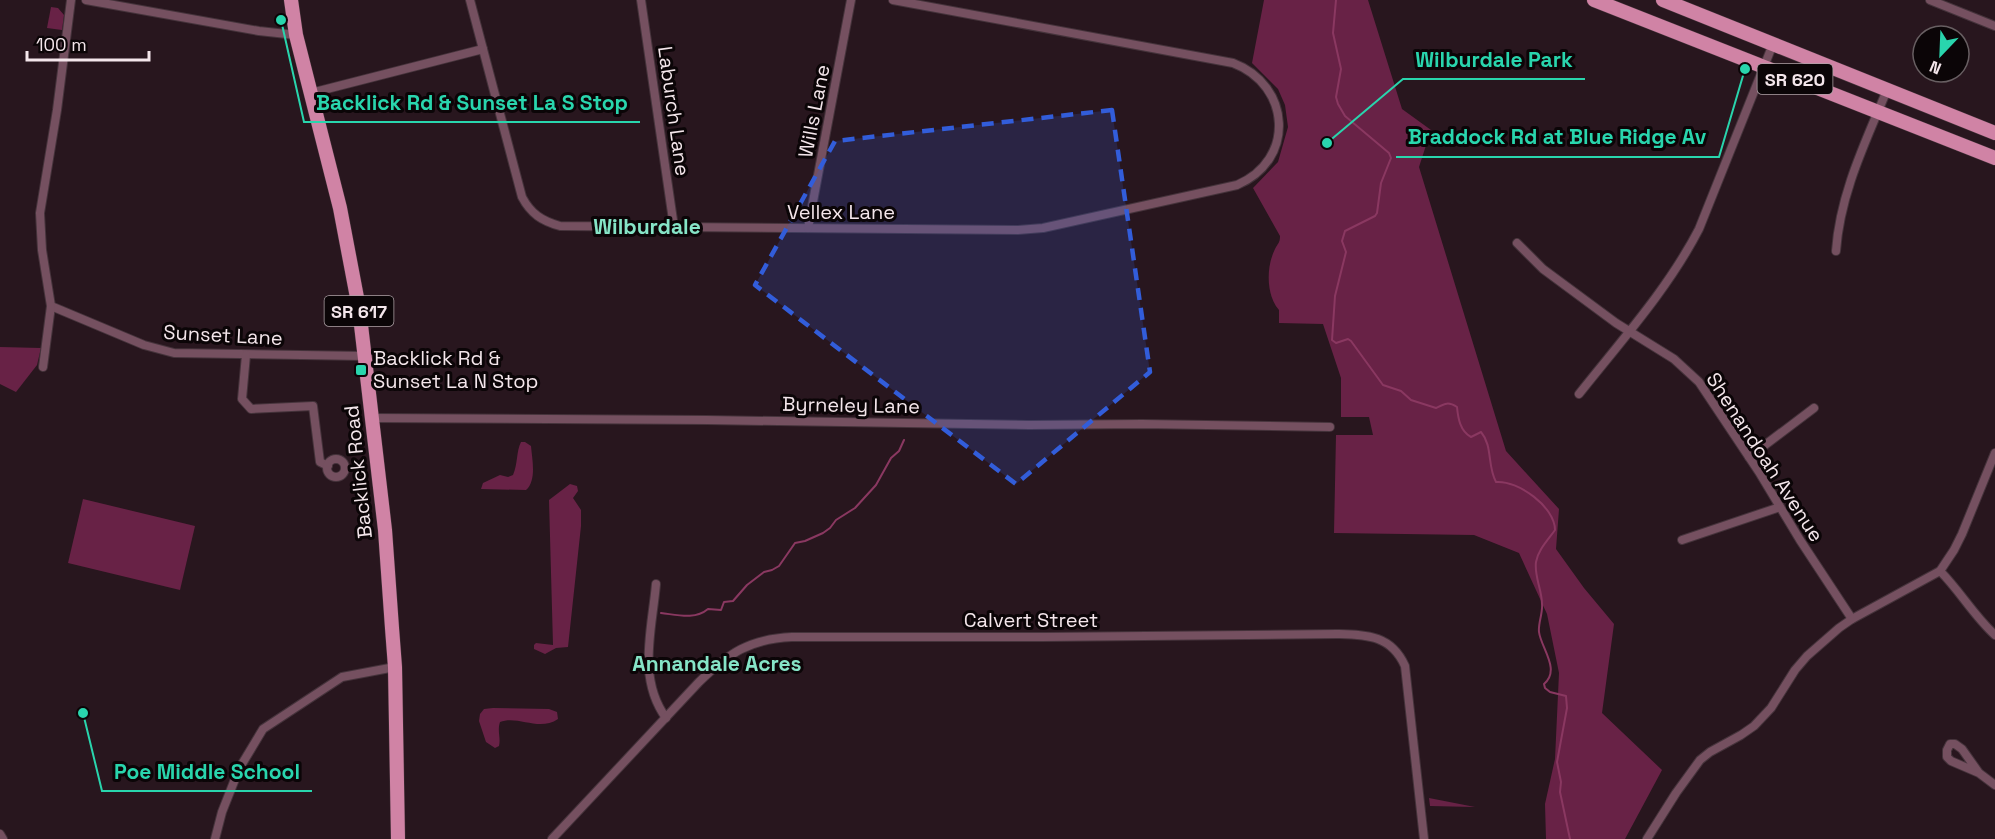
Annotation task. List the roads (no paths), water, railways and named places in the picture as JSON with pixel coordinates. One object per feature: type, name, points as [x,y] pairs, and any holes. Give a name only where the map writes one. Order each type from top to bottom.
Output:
[{"type":"main road","name":"Backlick Road","points":[[291,0],[296,35],[349,250],[372,418],[385,530],[395,667],[398,839]]},
{"type":"main road","name":"SR 620","points":[[1594,0],[1995,158]]},
{"type":"main road","name":"SR 620","points":[[1663,0],[1995,133]]},
{"type":"street","points":[[43,367],[51,306],[40,213],[58,104],[71,0]]},
{"type":"street","points":[[86,0],[259,31],[296,35]]},
{"type":"street","name":"Vellex Lane","points":[[470,0],[522,197],[532,213],[549,223],[560,226],[1018,230],[1043,228],[1237,184],[1255,175],[1270,158],[1275,148],[1279,120],[1274,99],[1262,81],[1253,73],[1233,63],[893,0]]},
{"type":"street","name":"Laburch Lane","points":[[640,0],[674,227]]},
{"type":"street","name":"Wills Lane","points":[[808,228],[851,0]]},
{"type":"street","points":[[1930,0],[1995,26]]},
{"type":"street","points":[[1579,394],[1689,249],[1773,45]]},
{"type":"street","points":[[311,93],[483,49]]},
{"type":"street","points":[[1836,251],[1838,226],[1846,193],[1887,90]]},
{"type":"street","name":"Shenandoah Avenue","points":[[1517,243],[1543,269],[1599,311],[1674,359],[1699,382],[1852,619]]},
{"type":"street","name":"Sunset Lane","points":[[51,306],[158,350],[174,353],[364,356]]},
{"type":"street","points":[[246,355],[242,399],[251,409],[313,406],[320,462],[328,466]]},
{"type":"street","points":[[1749,457],[1814,408]]},
{"type":"street","name":"Byrneley Lane","points":[[372,418],[1029,425],[1142,423],[1330,427]]},
{"type":"street","points":[[1647,839],[1700,760],[1754,726],[1771,708],[1795,670],[1807,656],[1852,619],[1940,571],[1962,534],[1995,453]]},
{"type":"street","points":[[1682,540],[1780,507]]},
{"type":"street","points":[[1940,571],[1957,588],[1978,618],[1995,635]]},
{"type":"street","points":[[656,584],[648,670],[652,696],[666,718]]},
{"type":"street","name":"Calvert Street","points":[[552,839],[722,660],[748,645],[777,638],[1358,635],[1388,643],[1401,657],[1405,666],[1424,839]]},
{"type":"street","points":[[215,839],[222,812],[239,769],[263,729],[342,677],[395,667]]},
{"type":"street","points":[[1979,773],[1995,785]]},
{"type":"street","points":[[0,834],[3,839]]},
{"type":"waterway","points":[[1336,0],[1333,33],[1341,69],[1336,97],[1338,104],[1345,116],[1389,153],[1391,158],[1381,183],[1377,213],[1345,231],[1342,241],[1346,252],[1335,296],[1332,340],[1336,343],[1348,339],[1351,341],[1383,385],[1401,391],[1411,400],[1436,408],[1444,404],[1457,407],[1464,431],[1471,437],[1481,432],[1485,438],[1496,482],[1514,485],[1524,490],[1542,504],[1553,521],[1555,530],[1541,549],[1536,562],[1542,604],[1539,632],[1549,659],[1551,672],[1544,684],[1545,688],[1550,692],[1566,696],[1567,708],[1557,762],[1561,782],[1560,792],[1570,839]]},
{"type":"waterway","points":[[661,613],[692,616],[708,609],[721,610],[724,602],[733,601],[747,585],[764,572],[779,566],[795,543],[823,533],[836,520],[855,508],[876,485],[904,440]]},
{"type":"place","name":"Backlick Rd & Sunset La S Stop","points":[[281,20]]},
{"type":"place","name":"Braddock Rd at Blue Ridge Av","points":[[1745,69]]},
{"type":"place","name":"Wilburdale Park","points":[[1327,143]]},
{"type":"place","name":"Backlick Rd & Sunset La N Stop","points":[[361,370]]},
{"type":"place","name":"Poe Middle School","points":[[83,713]]},
{"type":"district","name":"Wilburdale","points":[[647,226]]},
{"type":"district","name":"Annandale Acres","points":[[717,663]]}]
